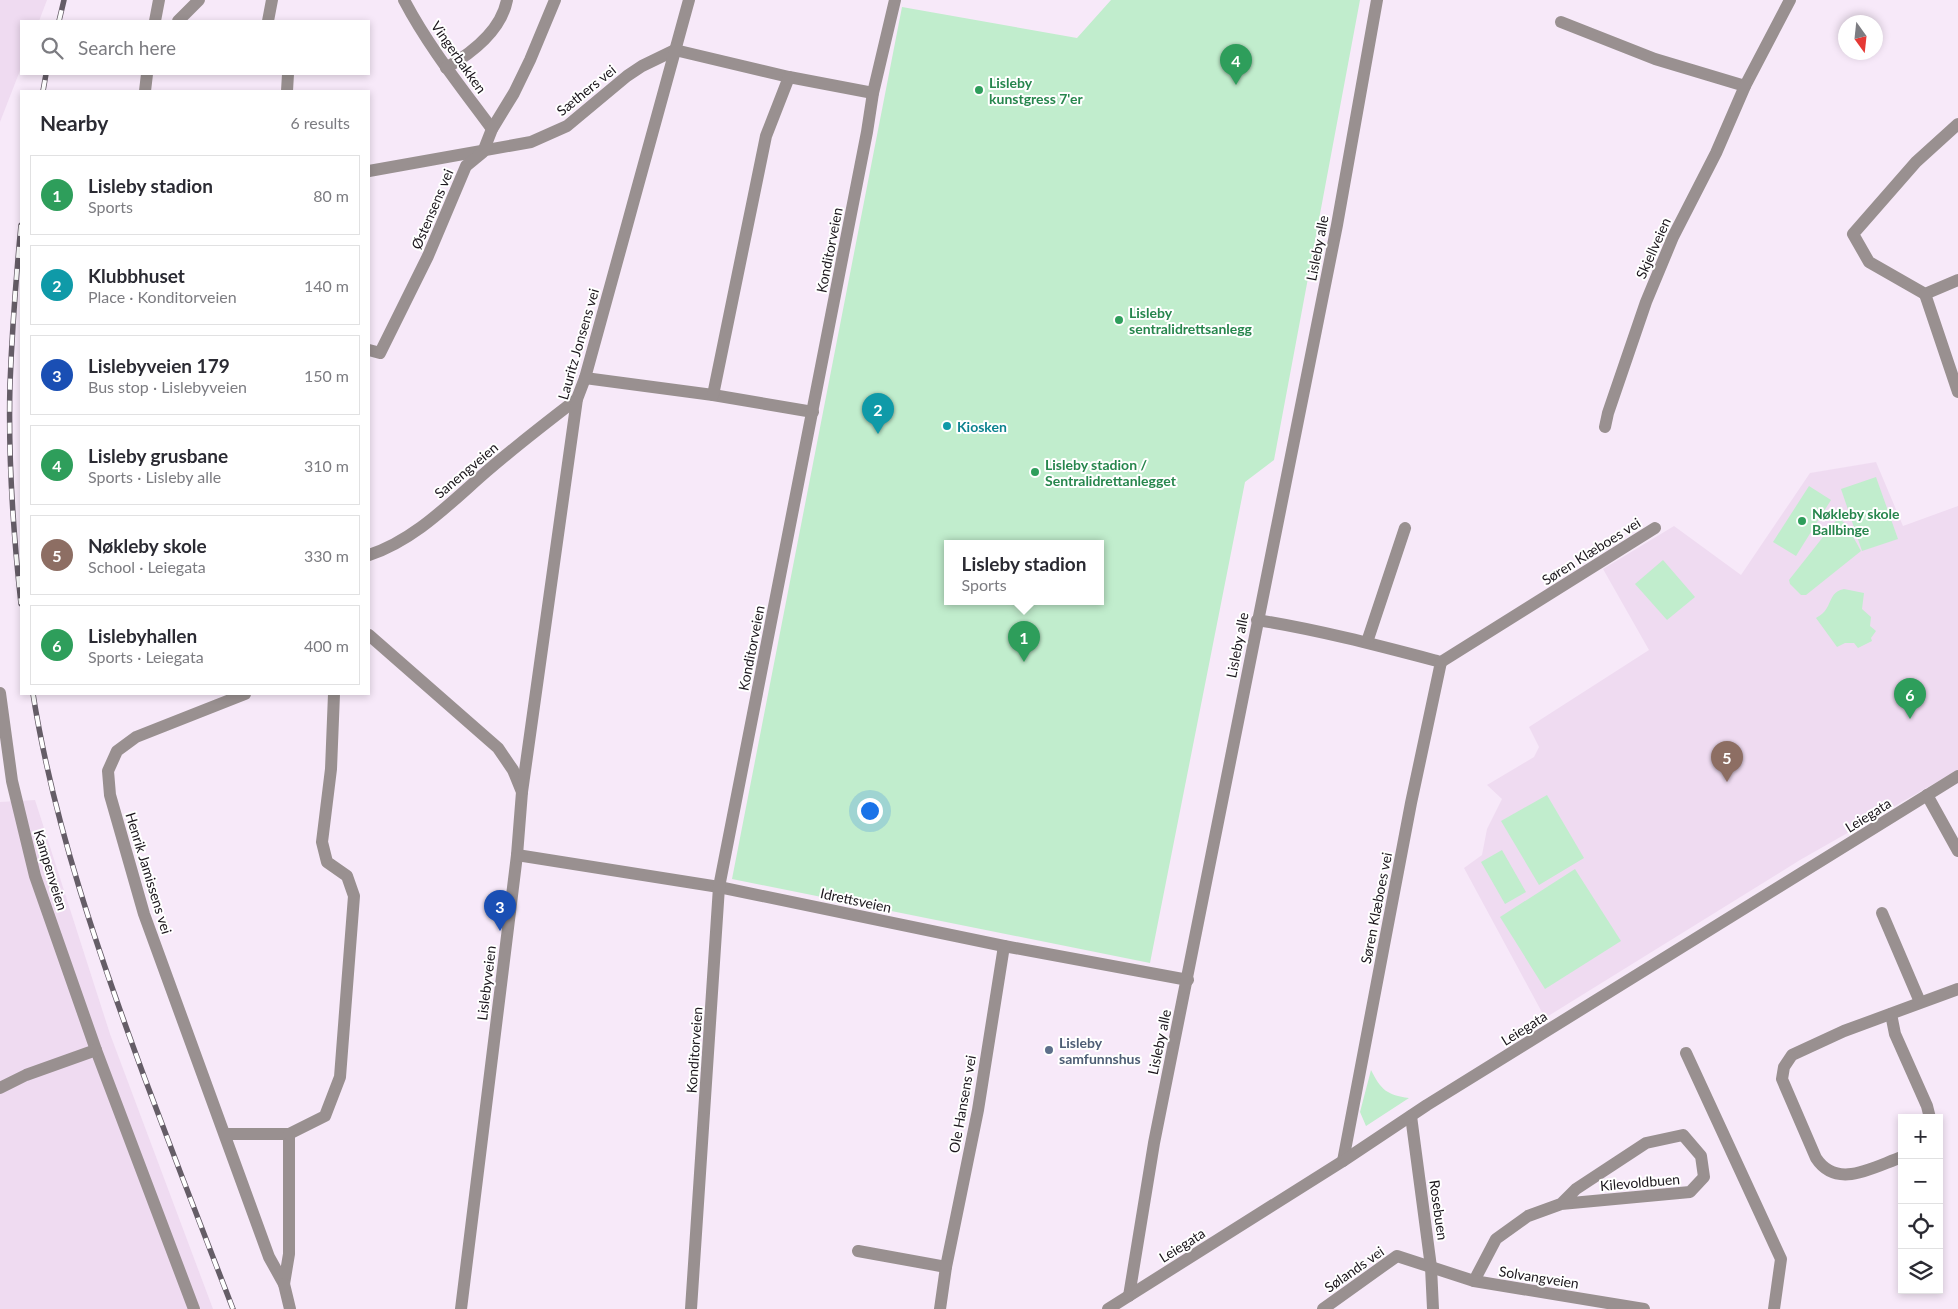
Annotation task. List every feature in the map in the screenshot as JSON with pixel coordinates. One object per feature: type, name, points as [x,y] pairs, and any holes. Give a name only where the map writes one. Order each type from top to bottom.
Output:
[{"type":"street","points":[[154,20],[159,0]]},
{"type":"street","points":[[179,20],[199,0]]},
{"type":"street","points":[[268,20],[272,0]]},
{"type":"street","name":"Vingerbakken","points":[[404,0],[446,68],[492,129]]},
{"type":"street","points":[[446,68],[474,49],[494,29],[502,17],[507,0]]},
{"type":"street","name":"Østensens vei","points":[[374,352],[428,256],[466,166],[482,152],[492,129],[514,93],[555,0]]},
{"type":"street","name":"Lauritz Jonsens vei","points":[[522,792],[577,398],[585,378],[689,0]]},
{"type":"street","name":"Konditorveien","points":[[691,1309],[719,887],[867,132],[873,93],[895,0]]},
{"type":"street","name":"Lisleby alle","points":[[1129,1296],[1154,1143],[1188,980],[1257,620],[1337,224],[1377,0]]},
{"type":"street","name":"Skjellveien","points":[[1605,428],[1608,413],[1646,302],[1673,238],[1716,153],[1745,86],[1790,0]]},
{"type":"street","points":[[1561,22],[1655,59],[1745,86]]},
{"type":"street","points":[[675,50],[789,77],[873,93]]},
{"type":"street","name":"Sæthers vei","points":[[370,171],[482,152],[531,142],[550,135],[573,121],[627,76],[642,66],[675,50]]},
{"type":"street","points":[[145,90],[147,75]]},
{"type":"street","points":[[287,90],[288,75]]},
{"type":"street","points":[[713,395],[766,136],[789,77]]},
{"type":"street","points":[[1958,124],[1916,162],[1853,234],[1869,262],[1924,294],[1958,392]]},
{"type":"street","points":[[1924,294],[1958,280]]},
{"type":"street","points":[[585,378],[713,395],[812,412]]},
{"type":"street","name":"Sanengveien","points":[[370,555],[387,549],[415,533],[577,398]]},
{"type":"street","points":[[1366,642],[1405,528]]},
{"type":"street","name":"Søren Klæboes vei","points":[[1343,1161],[1411,803],[1441,662],[1655,528]]},
{"type":"street","points":[[1257,620],[1366,642],[1441,662]]},
{"type":"street","name":"Lislebyveien","points":[[370,636],[498,748],[512,770],[522,792],[517,855],[461,1309]]},
{"type":"street","name":"Kampenveien","points":[[0,693],[5,770],[35,876],[96,1050],[194,1309]]},
{"type":"street","name":"Henrik Jamissens vei","points":[[243,695],[136,737],[117,750],[108,771],[110,795],[144,914],[269,1257],[284,1284],[290,1309]]},
{"type":"street","points":[[225,1134],[289,1134],[324,1116],[340,1077],[354,896],[347,876],[328,862],[322,842],[331,769],[334,695]]},
{"type":"street","name":"Leiegata","points":[[1108,1309],[1411,1116],[1958,776]]},
{"type":"street","points":[[1927,795],[1958,851]]},
{"type":"street","name":"Idrettsveien","points":[[517,855],[719,887],[1004,946],[1188,980]]},
{"type":"street","points":[[1882,913],[1920,1002]]},
{"type":"street","name":"Ole Hansens vei","points":[[940,1309],[946,1267],[978,1110],[1004,946]]},
{"type":"street","points":[[1898,1158],[1852,1174],[1830,1173],[1816,1158],[1782,1079],[1784,1067],[1792,1055],[1844,1031],[1958,989]]},
{"type":"street","points":[[1891,1014],[1895,1034],[1929,1114]]},
{"type":"street","points":[[0,1088],[34,1072],[96,1050]]},
{"type":"street","points":[[1686,1052],[1781,1259],[1774,1309]]},
{"type":"street","name":"Rosebuen","points":[[1411,1116],[1431,1267],[1433,1309]]},
{"type":"street","name":"Henrik Jamissens vei","points":[[284,1284],[288,1254],[289,1134]]},
{"type":"street","name":"Kilevoldbuen","points":[[1474,1281],[1496,1238],[1528,1216],[1560,1204],[1690,1192],[1704,1177],[1701,1156],[1683,1136],[1646,1143],[1576,1189],[1560,1204]]},
{"type":"street","points":[[858,1251],[946,1267]]},
{"type":"street","name":"Sølands vei","points":[[1323,1309],[1397,1256],[1431,1267]]},
{"type":"street","name":"Solvangveien","points":[[1431,1267],[1474,1281],[1644,1309]]},
{"type":"shaded area","points":[[0,0],[47,0],[39,20],[20,20],[20,71],[0,122]]},
{"type":"shaded area","points":[[1876,462],[1903,526],[1958,506],[1958,770],[1800,860],[1545,1018],[1464,868],[1482,855],[1487,829],[1502,799],[1487,785],[1534,757],[1539,747],[1529,727],[1649,650],[1603,569],[1674,526],[1741,575],[1810,473]]},
{"type":"shaded area","points":[[35,800],[110,1034],[213,1309],[0,1309],[0,802]]},
{"type":"green space","name":"Lisleby stadion / Sentralidrettanlegget","points":[[1111,0],[1360,0],[1274,460],[1245,482],[1150,963],[732,879],[902,7],[1077,38]]},
{"type":"green space","points":[[1876,477],[1898,539],[1862,551],[1841,489]]},
{"type":"green space","name":"Nøkleby skole Ballbinge","points":[[1809,486],[1831,500],[1796,556],[1773,542]]},
{"type":"green space","points":[[1838,518],[1846,524],[1861,551],[1806,595],[1801,595],[1790,584],[1789,580]]},
{"type":"green space","points":[[1663,560],[1695,597],[1667,620],[1635,584]]},
{"type":"green space","points":[[1844,589],[1864,593],[1862,609],[1871,617],[1870,626],[1876,631],[1871,638],[1872,641],[1858,648],[1854,643],[1845,643],[1837,647],[1816,618],[1826,610],[1835,593]]},
{"type":"green space","points":[[1547,795],[1584,858],[1539,885],[1501,821]]},
{"type":"green space","points":[[1502,850],[1526,892],[1505,904],[1481,862]]},
{"type":"green space","points":[[1575,869],[1621,941],[1545,989],[1500,917]]},
{"type":"green space","points":[[1371,1070],[1382,1087],[1390,1093],[1409,1098],[1366,1126],[1360,1112]]},
{"type":"railway","points":[[59,20],[64,0]]},
{"type":"railway","points":[[43,90],[46,75]]},
{"type":"railway","points":[[20,237],[10,384],[12,494],[20,593]]},
{"type":"railway","points":[[33,695],[53,792],[95,937],[145,1079],[233,1309]]},
{"type":"place","name":"Lisleby grusbane","points":[[1236,85]]},
{"type":"place","name":"Lisleby kunstgress 7'er","points":[[979,90]]},
{"type":"place","name":"Lisleby sentralidrettsanlegg","points":[[1119,320]]},
{"type":"place","name":"Kiosken","points":[[947,426]]},
{"type":"place","name":"Klubbhuset","points":[[878,434]]},
{"type":"place","name":"Lisleby stadion / Sentralidrettanlegget","points":[[1035,472]]},
{"type":"place","name":"Nøkleby skole Ballbinge","points":[[1802,521]]},
{"type":"place","name":"Lisleby stadion","points":[[1024,662]]},
{"type":"place","name":"Lislebyhallen","points":[[1910,719]]},
{"type":"place","name":"Nøkleby skole","points":[[1727,782]]},
{"type":"place","name":"Lislebyveien 179","points":[[500,931]]},
{"type":"place","name":"Lisleby samfunnshus","points":[[1049,1050]]}]
